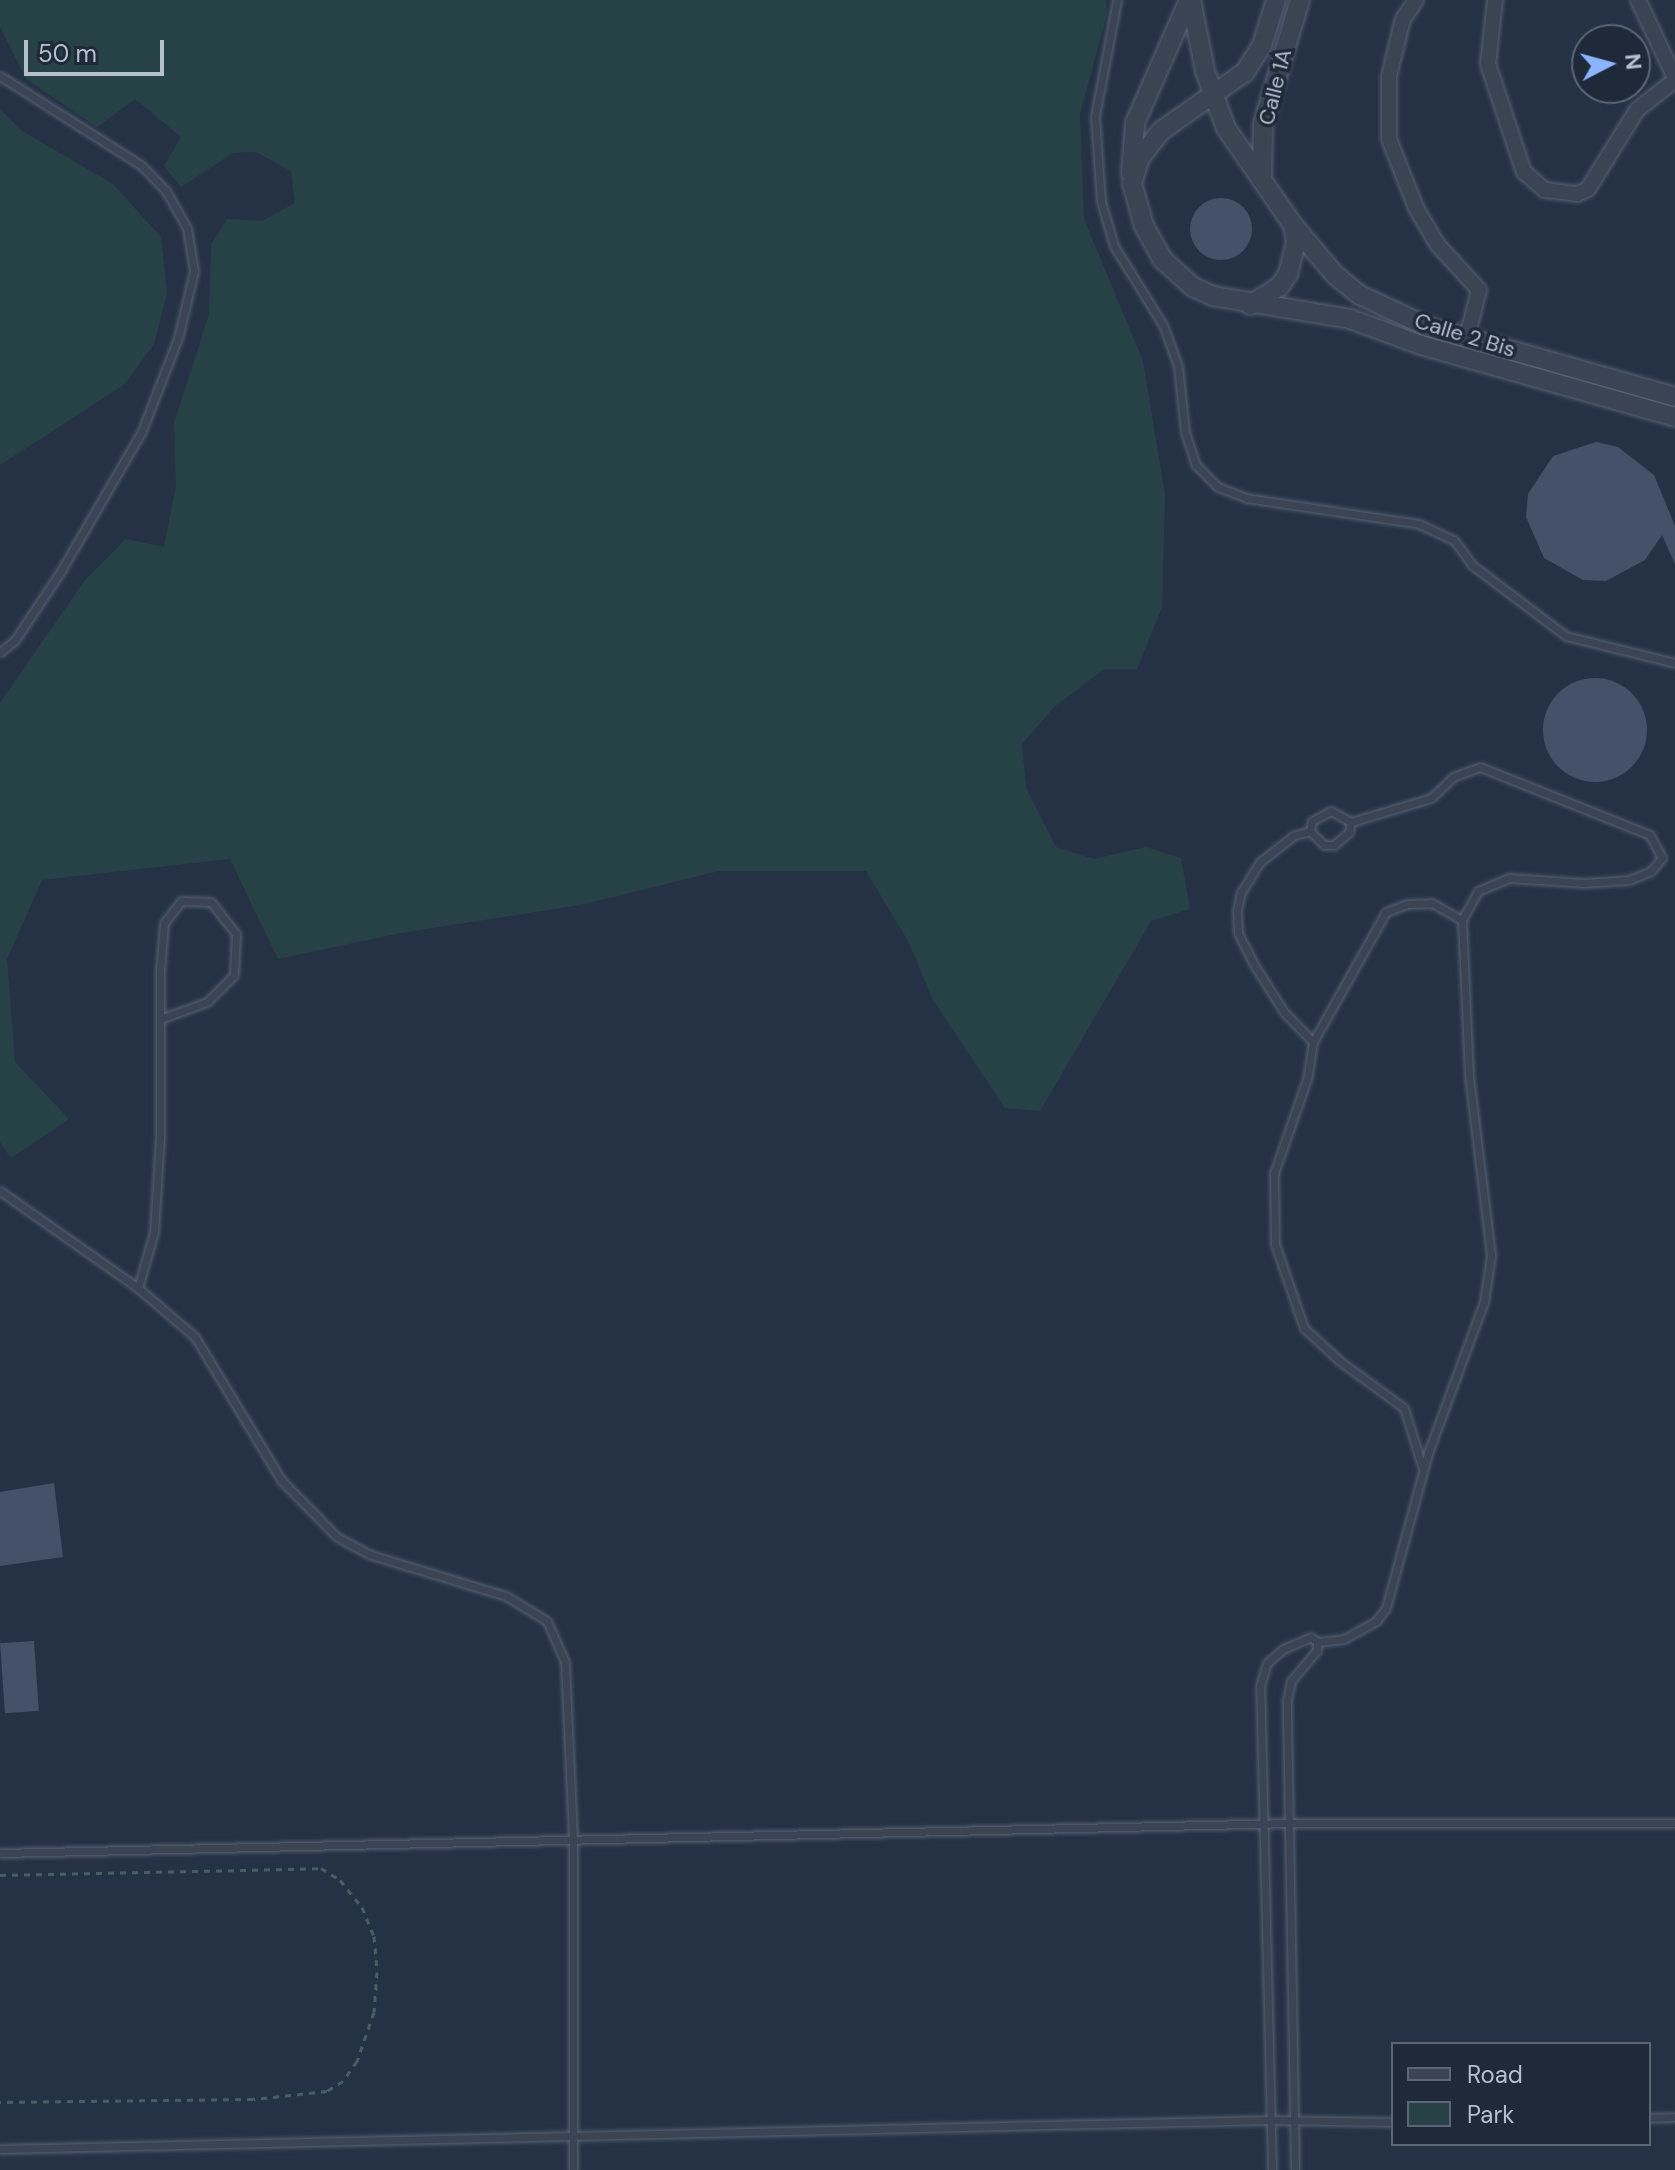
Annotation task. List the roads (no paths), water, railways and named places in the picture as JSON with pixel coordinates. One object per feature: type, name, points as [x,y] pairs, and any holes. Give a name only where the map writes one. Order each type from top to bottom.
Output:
[{"type":"street","name":"Calle 2 Bis","points":[[1190,0],[1214,95],[1226,128],[1293,225],[1335,275],[1360,295],[1426,326],[1675,397]]},
{"type":"street","name":"Calle 2 Bis","points":[[1190,0],[1135,123],[1129,153],[1132,183],[1152,245],[1168,265],[1193,287],[1250,305],[1350,319],[1421,345],[1675,417]]},
{"type":"street","name":"Calle 1A","points":[[1132,183],[1148,142],[1214,95],[1253,61],[1276,0]]},
{"type":"street","name":"Calle 1A","points":[[1262,176],[1263,124],[1300,0]]},
{"type":"street","points":[[1416,0],[1403,19],[1389,76],[1389,139],[1416,208],[1437,244],[1479,290],[1467,337]]},
{"type":"street","points":[[1495,0],[1488,64],[1524,172],[1545,190],[1577,194],[1588,189],[1637,110],[1675,79],[1638,0]]},
{"type":"street","points":[[1250,305],[1272,293],[1288,274],[1296,241],[1293,225]]},
{"type":"lane","points":[[1117,0],[1095,116],[1101,201],[1114,246],[1163,325],[1178,366],[1185,432],[1196,465],[1218,487],[1246,498],[1419,524],[1454,540],[1472,565],[1566,636],[1675,663]]},
{"type":"lane","points":[[0,76],[141,165],[166,191],[187,228],[194,271],[178,338],[142,431],[61,571],[15,640],[0,652]]},
{"type":"lane","points":[[1272,2170],[1262,1825],[1263,1671],[1294,1641],[1311,1637],[1317,1642],[1344,1639],[1376,1621],[1386,1608],[1423,1470],[1484,1302],[1491,1255],[1469,1075],[1462,920],[1478,891],[1509,878],[1584,883],[1629,880],[1651,871],[1662,858],[1650,835],[1480,767],[1453,777],[1431,798],[1351,822],[1331,811],[1320,814],[1310,831],[1293,836],[1260,862],[1241,892],[1237,911],[1238,933],[1253,963],[1284,1012],[1313,1042]]},
{"type":"lane","points":[[1310,831],[1315,840],[1334,845],[1343,840],[1351,822]]},
{"type":"lane","points":[[138,1288],[154,1232],[160,1019],[164,923],[181,901],[211,902],[236,934],[234,975],[207,1002],[160,1019]]},
{"type":"lane","points":[[1423,1470],[1404,1408],[1330,1354],[1304,1328],[1275,1244],[1274,1173],[1307,1079],[1313,1042],[1386,912],[1407,904],[1432,903],[1462,920]]},
{"type":"lane","points":[[0,1191],[138,1288],[195,1337],[282,1481],[337,1537],[371,1555],[506,1596],[547,1621],[565,1662],[573,1838],[573,2170]]},
{"type":"lane","points":[[1295,2170],[1287,1700],[1291,1681],[1317,1650],[1317,1642]]},
{"type":"lane","points":[[0,1853],[1291,1823],[1675,1823]]},
{"type":"lane","points":[[1651,2118],[1675,2117]]},
{"type":"lane","points":[[0,2149],[1271,2120],[1294,2123],[1391,2122]]}]
